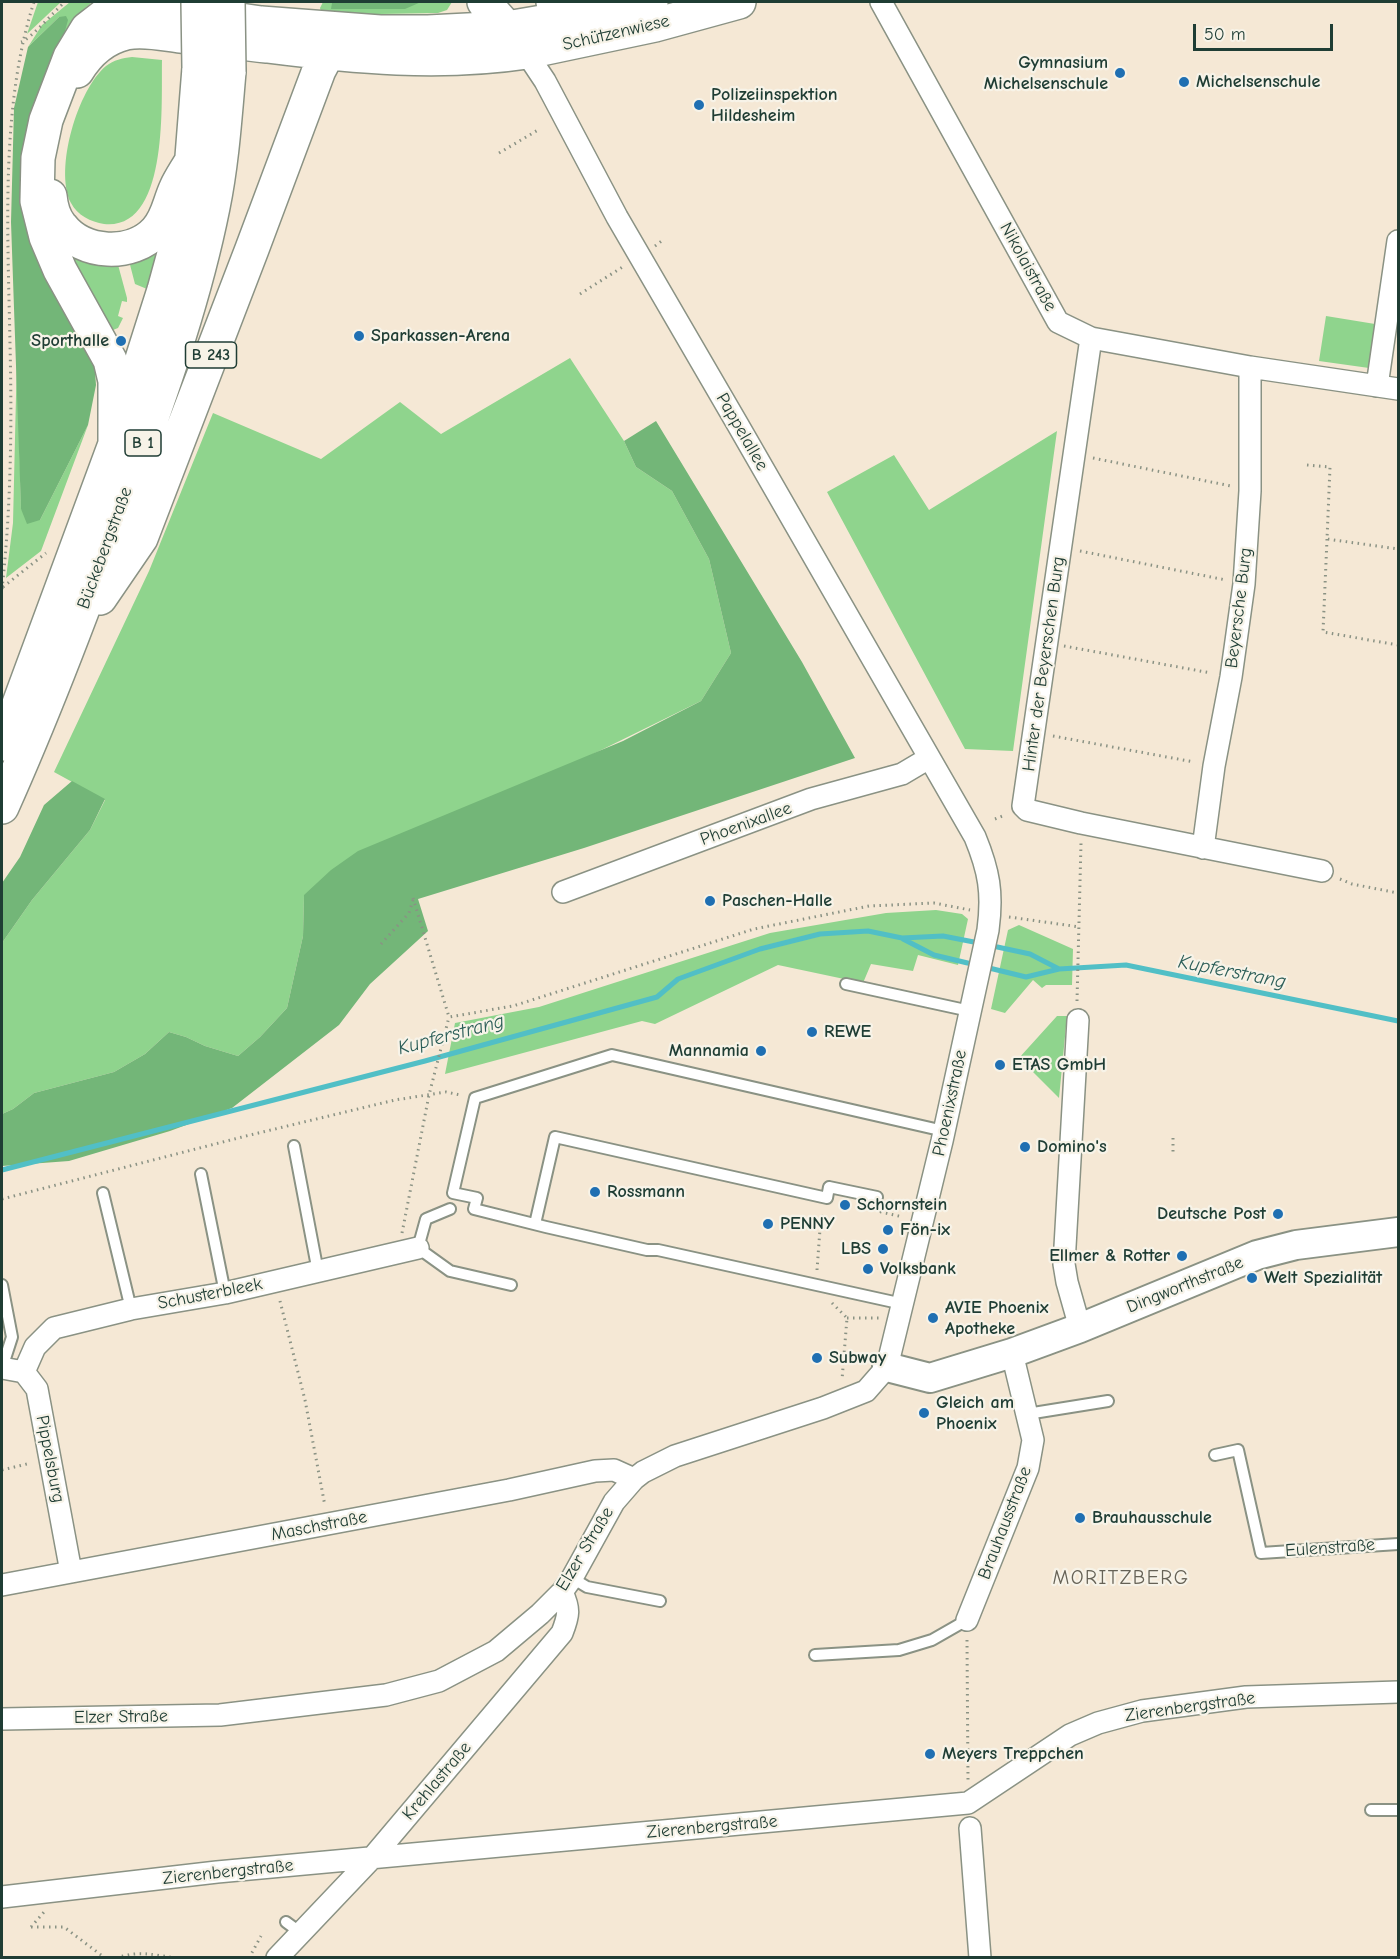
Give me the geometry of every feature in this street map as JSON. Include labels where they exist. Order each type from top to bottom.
[{"type":"main road","name":"B 1","points":[[198,2],[214,70]]},
{"type":"main road","name":"B 1","points":[[214,70],[228,2]]},
{"type":"main road","points":[[484,2],[517,40]]},
{"type":"main road","points":[[553,2],[639,9]]},
{"type":"main road","name":"Schützenwiese","points":[[517,40],[554,20],[639,9],[739,2]]},
{"type":"main road","points":[[115,444],[115,381],[110,360],[60,270],[43,229],[37,201],[38,158],[46,120],[56,90],[75,48],[87,29],[109,12],[135,5],[261,23],[380,32],[428,32],[517,40]]},
{"type":"main road","name":"Schützenwiese","points":[[517,40],[639,9]]},
{"type":"main road","points":[[192,160],[176,188],[162,223],[153,234],[136,244],[121,249],[93,247],[67,234],[57,221],[50,199],[48,178],[51,146],[57,121],[74,76],[93,51],[127,33],[143,32],[328,53],[420,59],[492,57],[517,40]]},
{"type":"main road","name":"B 243","points":[[69,644],[141,538],[319,70],[328,53]]},
{"type":"main road","name":"Bückebergstraße","points":[[2,744],[13,720],[115,444],[149,339],[173,258],[192,160],[214,70]]},
{"type":"main road","name":"Bückebergstraße","points":[[2,807],[69,644],[156,405],[190,303],[213,205],[214,70]]},
{"type":"street","name":"Nikolaistraße","points":[[881,2],[1058,322],[1091,338],[1250,367],[1398,389]]},
{"type":"street","name":"Pappelallee","points":[[517,40],[545,81],[617,217],[975,837]]},
{"type":"street","points":[[1377,386],[1398,241]]},
{"type":"street","name":"Hinter der Beyerschen Burg","points":[[1081,823],[1027,810],[1023,806],[1091,338]]},
{"type":"street","name":"Beyersche Burg","points":[[1203,848],[1244,584],[1250,491],[1250,367]]},
{"type":"street","name":"Phoenixallee","points":[[563,892],[811,800],[902,774],[929,758]]},
{"type":"street","points":[[1081,823],[1322,871]]},
{"type":"street","name":"Phoenixstraße","points":[[887,1367],[944,1131],[988,930],[991,895],[986,863],[975,837]]},
{"type":"street","points":[[1077,1013],[1064,1264],[1080,1328]]},
{"type":"street","name":"Dingworthstraße","points":[[1012,1353],[1080,1328],[1257,1255],[1296,1245],[1398,1232]]},
{"type":"street","name":"Schusterbleek","points":[[24,1372],[35,1347],[54,1328],[131,1309],[275,1282],[408,1250]]},
{"type":"street","points":[[887,1367],[930,1378],[1012,1353]]},
{"type":"street","name":"Brauhausstraße","points":[[967,1620],[1028,1468],[1033,1440],[1012,1353]]},
{"type":"street","name":"Elzer Straße","points":[[2,1719],[220,1715],[399,1692],[439,1681],[496,1651],[531,1623],[567,1585],[614,1502],[634,1479],[656,1464],[675,1456],[824,1408],[866,1391],[887,1367]]},
{"type":"street","points":[[2,1368],[24,1372]]},
{"type":"street","name":"Pippelsburg","points":[[24,1372],[37,1389],[71,1572]]},
{"type":"street","name":"Maschstraße","points":[[2,1585],[329,1525],[595,1471],[614,1470],[634,1479]]},
{"type":"street","name":"Krehlastraße","points":[[277,1958],[294,1927],[372,1858],[562,1633],[568,1616],[567,1585]]},
{"type":"street","name":"Zierenbergstraße","points":[[2,1897],[217,1872],[968,1803],[1070,1735],[1098,1723],[1142,1711],[1246,1697],[1398,1692]]},
{"type":"street","points":[[970,1828],[981,1958]]},
{"type":"lane","points":[[846,984],[970,1011]]},
{"type":"lane","points":[[903,1304],[474,1209],[477,1198],[453,1193],[475,1098],[612,1055],[944,1131]]},
{"type":"lane","points":[[535,1224],[555,1137],[827,1198],[830,1186],[877,1197]]},
{"type":"lane","points":[[294,1146],[318,1272]]},
{"type":"lane","points":[[201,1174],[225,1293]]},
{"type":"lane","points":[[103,1193],[131,1309]]},
{"type":"lane","points":[[450,1209],[426,1219],[408,1250],[450,1271],[511,1285]]},
{"type":"lane","points":[[2,1285],[12,1337],[2,1368]]},
{"type":"lane","points":[[1027,1414],[1108,1401]]},
{"type":"lane","name":"Eulenstraße","points":[[1215,1455],[1238,1450],[1261,1553],[1398,1544]]},
{"type":"lane","points":[[567,1585],[660,1601]]},
{"type":"lane","points":[[815,1655],[899,1650],[932,1640],[967,1620]]},
{"type":"lane","points":[[1371,1810],[1398,1810]]},
{"type":"path","points":[[2,588],[11,436],[10,342],[4,218],[8,107],[21,42],[34,2]]},
{"type":"path","points":[[21,42],[28,40],[41,24],[65,2]]},
{"type":"path","points":[[499,153],[538,130]]},
{"type":"path","points":[[1074,453],[1250,491]]},
{"type":"path","points":[[1307,465],[1330,467],[1323,632],[1398,645]]},
{"type":"path","points":[[1327,539],[1398,549]]},
{"type":"path","points":[[1060,547],[1244,584]]},
{"type":"path","points":[[2,588],[46,553]]},
{"type":"path","points":[[1047,642],[1231,676]]},
{"type":"path","points":[[1034,732],[1214,766]]},
{"type":"path","points":[[1077,1013],[1081,823]]},
{"type":"path","points":[[1322,871],[1352,884],[1398,893]]},
{"type":"path","points":[[381,944],[409,913],[413,898],[449,1017],[429,1095],[408,1250]]},
{"type":"path","points":[[449,1017],[513,1006],[754,929],[869,906],[934,903],[976,911]]},
{"type":"path","points":[[1004,916],[1080,927]]},
{"type":"path","points":[[2,1199],[395,1100],[446,1092],[475,1098]]},
{"type":"path","points":[[1173,1138],[1173,1153]]},
{"type":"path","points":[[827,1198],[820,1229],[816,1285],[847,1318],[842,1382]]},
{"type":"path","points":[[893,1215],[900,1216]]},
{"type":"path","points":[[275,1282],[305,1400],[329,1525]]},
{"type":"path","points":[[847,1318],[886,1317]]},
{"type":"path","points":[[2,1470],[50,1458]]},
{"type":"path","points":[[967,1620],[968,1803]]},
{"type":"path","points":[[31,1927],[64,1927],[105,1958]]},
{"type":"path","points":[[249,1958],[261,1936]]},
{"type":"path","points":[[116,1958],[130,1953],[144,1952],[177,1958]]},
{"type":"green space","points":[[38,2],[61,2],[27,34]]},
{"type":"green space","points":[[70,2],[92,2],[74,18],[62,42],[59,17],[28,47],[42,25]]},
{"type":"green space","points":[[323,2],[452,2],[447,10],[438,13],[322,15],[320,8]]},
{"type":"green space","points":[[421,2],[405,9],[331,9],[332,3]]},
{"type":"green space","points":[[66,16],[68,20],[62,42],[35,250],[54,294],[79,331],[94,359],[96,385],[88,425],[40,520],[27,524],[21,509],[11,222],[14,108],[28,47],[59,17]]},
{"type":"green space","points":[[132,57],[162,60],[161,131],[157,160],[151,186],[141,207],[125,221],[104,224],[85,217],[71,203],[66,188],[67,151],[78,110],[96,77],[112,62]]},
{"type":"green space","points":[[160,240],[158,265],[147,289],[135,284],[128,257]]},
{"type":"green space","points":[[61,245],[117,261],[127,298],[127,302],[122,301],[118,316],[123,318],[118,328],[108,332]]},
{"type":"green space","points":[[1326,316],[1375,324],[1369,368],[1319,361]]},
{"type":"green space","points":[[17,353],[21,509],[40,520],[88,425],[41,551],[6,578],[13,523]]},
{"type":"green space","points":[[570,358],[624,441],[636,467],[672,491],[709,559],[731,653],[701,701],[304,896],[303,936],[287,1008],[260,1037],[238,1056],[169,1032],[145,1054],[114,1072],[34,1093],[13,1109],[2,1114],[2,943],[32,900],[90,830],[105,800],[54,772],[149,571],[213,413],[321,459],[400,402],[441,434]]},
{"type":"green space","points":[[656,421],[802,662],[855,758],[584,848],[418,899],[428,931],[370,984],[339,1025],[232,1108],[170,1131],[69,1161],[2,1166],[2,1114],[13,1109],[34,1093],[114,1072],[145,1054],[169,1032],[238,1056],[260,1037],[287,1008],[303,936],[304,895],[331,870],[358,851],[623,741],[701,701],[731,653],[709,559],[672,491],[636,467],[624,441]]},
{"type":"green space","points":[[1057,431],[1013,751],[965,749],[827,492],[894,455],[929,510]]},
{"type":"green space","points":[[72,781],[105,799],[90,830],[32,900],[2,943],[2,883],[20,857],[44,805]]},
{"type":"green space","points":[[936,910],[962,914],[968,919],[958,965],[918,955],[913,971],[871,964],[863,983],[778,965],[655,1024],[642,1021],[445,1074],[455,1023],[539,1007],[770,933],[886,913]]},
{"type":"green space","points":[[1019,925],[1073,949],[1072,985],[1046,985],[1042,988],[1033,980],[1005,1013],[991,1009],[1008,930]]},
{"type":"green space","points":[[1057,1016],[1067,1016],[1059,1098],[1019,1058]]},
{"type":"waterway","name":"Kupferstrang","points":[[2,1170],[425,1061],[657,997],[678,979],[760,949],[820,934],[868,931],[902,938],[943,936],[979,943]]},
{"type":"waterway","name":"Kupferstrang","points":[[903,939],[934,955],[976,965]]},
{"type":"waterway","name":"Kupferstrang","points":[[988,945],[1030,954],[1059,969],[1126,965],[1398,1021]]},
{"type":"waterway","name":"Kupferstrang","points":[[985,967],[1026,977],[1059,969]]},
{"type":"place","name":"Gymnasium Michelsenschule","points":[[1120,73]]},
{"type":"place","name":"Michelsenschule","points":[[1184,82]]},
{"type":"place","name":"Polizeiinspektion Hildesheim","points":[[699,105]]},
{"type":"place","name":"Sparkassen-Arena","points":[[359,336]]},
{"type":"place","name":"Sporthalle","points":[[121,341]]},
{"type":"place","name":"Paschen-Halle","points":[[710,901]]},
{"type":"place","name":"REWE","points":[[812,1032]]},
{"type":"place","name":"Mannamia","points":[[761,1051]]},
{"type":"place","name":"ETAS GmbH","points":[[1000,1065]]},
{"type":"place","name":"Domino's","points":[[1025,1147]]},
{"type":"place","name":"Rossmann","points":[[595,1192]]},
{"type":"place","name":"Schornstein","points":[[845,1205]]},
{"type":"place","name":"Deutsche Post","points":[[1278,1214]]},
{"type":"place","name":"PENNY","points":[[768,1224]]},
{"type":"place","name":"Fön-ix","points":[[888,1230]]},
{"type":"place","name":"LBS","points":[[883,1249]]},
{"type":"place","name":"Ellmer & Rotter","points":[[1182,1256]]},
{"type":"place","name":"Volksbank","points":[[868,1269]]},
{"type":"place","name":"Welt Spezialität","points":[[1252,1278]]},
{"type":"place","name":"AVIE Phoenix Apotheke","points":[[933,1318]]},
{"type":"place","name":"Subway","points":[[817,1358]]},
{"type":"place","name":"Gleich am Phoenix","points":[[924,1413]]},
{"type":"place","name":"Brauhausschule","points":[[1080,1518]]},
{"type":"place","name":"Meyers Treppchen","points":[[930,1754]]},
{"type":"district","name":"MORITZBERG","points":[[1121,1578]]}]
